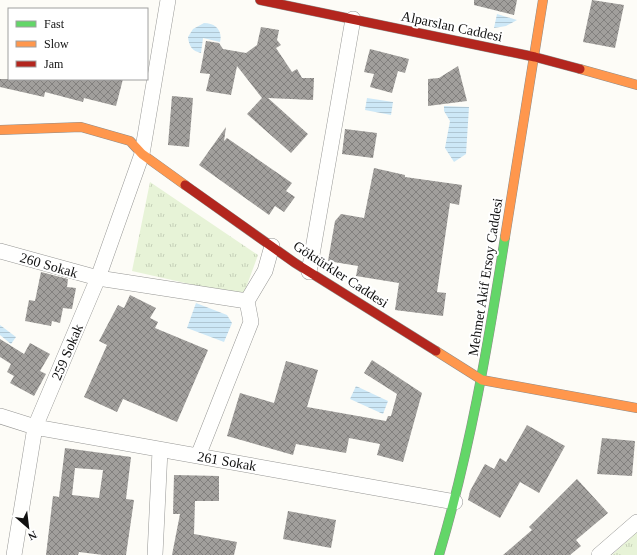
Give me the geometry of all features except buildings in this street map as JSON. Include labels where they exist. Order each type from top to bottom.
[{"type":"street","name":"259 Sokak","points":[[14,555],[35,427],[98,278],[142,154],[168,0]]},
{"type":"street","name":"Alparslan Caddesi","points":[[260,0],[285,3],[353,20],[535,57],[637,85]]},
{"type":"street","name":"Mehmet Akif Ersoy Caddesi","points":[[440,555],[455,502],[482,380],[543,0]]},
{"type":"street","points":[[309,272],[353,20]]},
{"type":"street","name":"Göktürkler Caddesi","points":[[0,130],[81,127],[130,142],[142,154],[309,272],[482,380],[637,408]]},
{"type":"street","points":[[198,456],[251,322],[247,301],[265,272],[272,246]]},
{"type":"street","name":"260 Sokak","points":[[0,251],[98,278],[247,301]]},
{"type":"street","name":"261 Sokak","points":[[0,416],[35,427],[455,502]]},
{"type":"street","points":[[155,555],[160,450]]},
{"type":"street","points":[[599,555],[637,522]]},
{"type":"green space","points":[[150,182],[258,255],[243,296],[132,271]]},
{"type":"green space","points":[[637,532],[637,555],[612,555]]},
{"type":"water","points":[[497,14],[517,20],[506,26],[494,28]]},
{"type":"water","points":[[204,23],[215,26],[219,31],[221,38],[220,42],[203,38],[201,53],[192,48],[188,37],[193,29]]},
{"type":"water","points":[[367,98],[393,102],[391,115],[365,110]]},
{"type":"water","points":[[444,106],[469,107],[466,154],[454,162],[445,148],[450,121],[444,111]]},
{"type":"water","points":[[196,303],[227,315],[232,323],[224,342],[187,328]]},
{"type":"water","points":[[0,325],[16,337],[11,344],[0,335]]},
{"type":"water","points":[[356,386],[388,401],[383,414],[350,399]]},
{"type":"traffic: fast","points":[[439,555],[469,437],[485,358],[505,237]]},
{"type":"traffic: slow","points":[[505,237],[543,0]]},
{"type":"traffic: slow","points":[[580,69],[637,85]]},
{"type":"traffic: slow","points":[[0,130],[81,127],[130,141],[142,154],[185,185]]},
{"type":"traffic: slow","points":[[436,351],[482,380],[637,408]]},
{"type":"traffic: jam","points":[[260,0],[535,57],[580,69]]},
{"type":"traffic: jam","points":[[185,185],[295,263],[436,351]]}]
